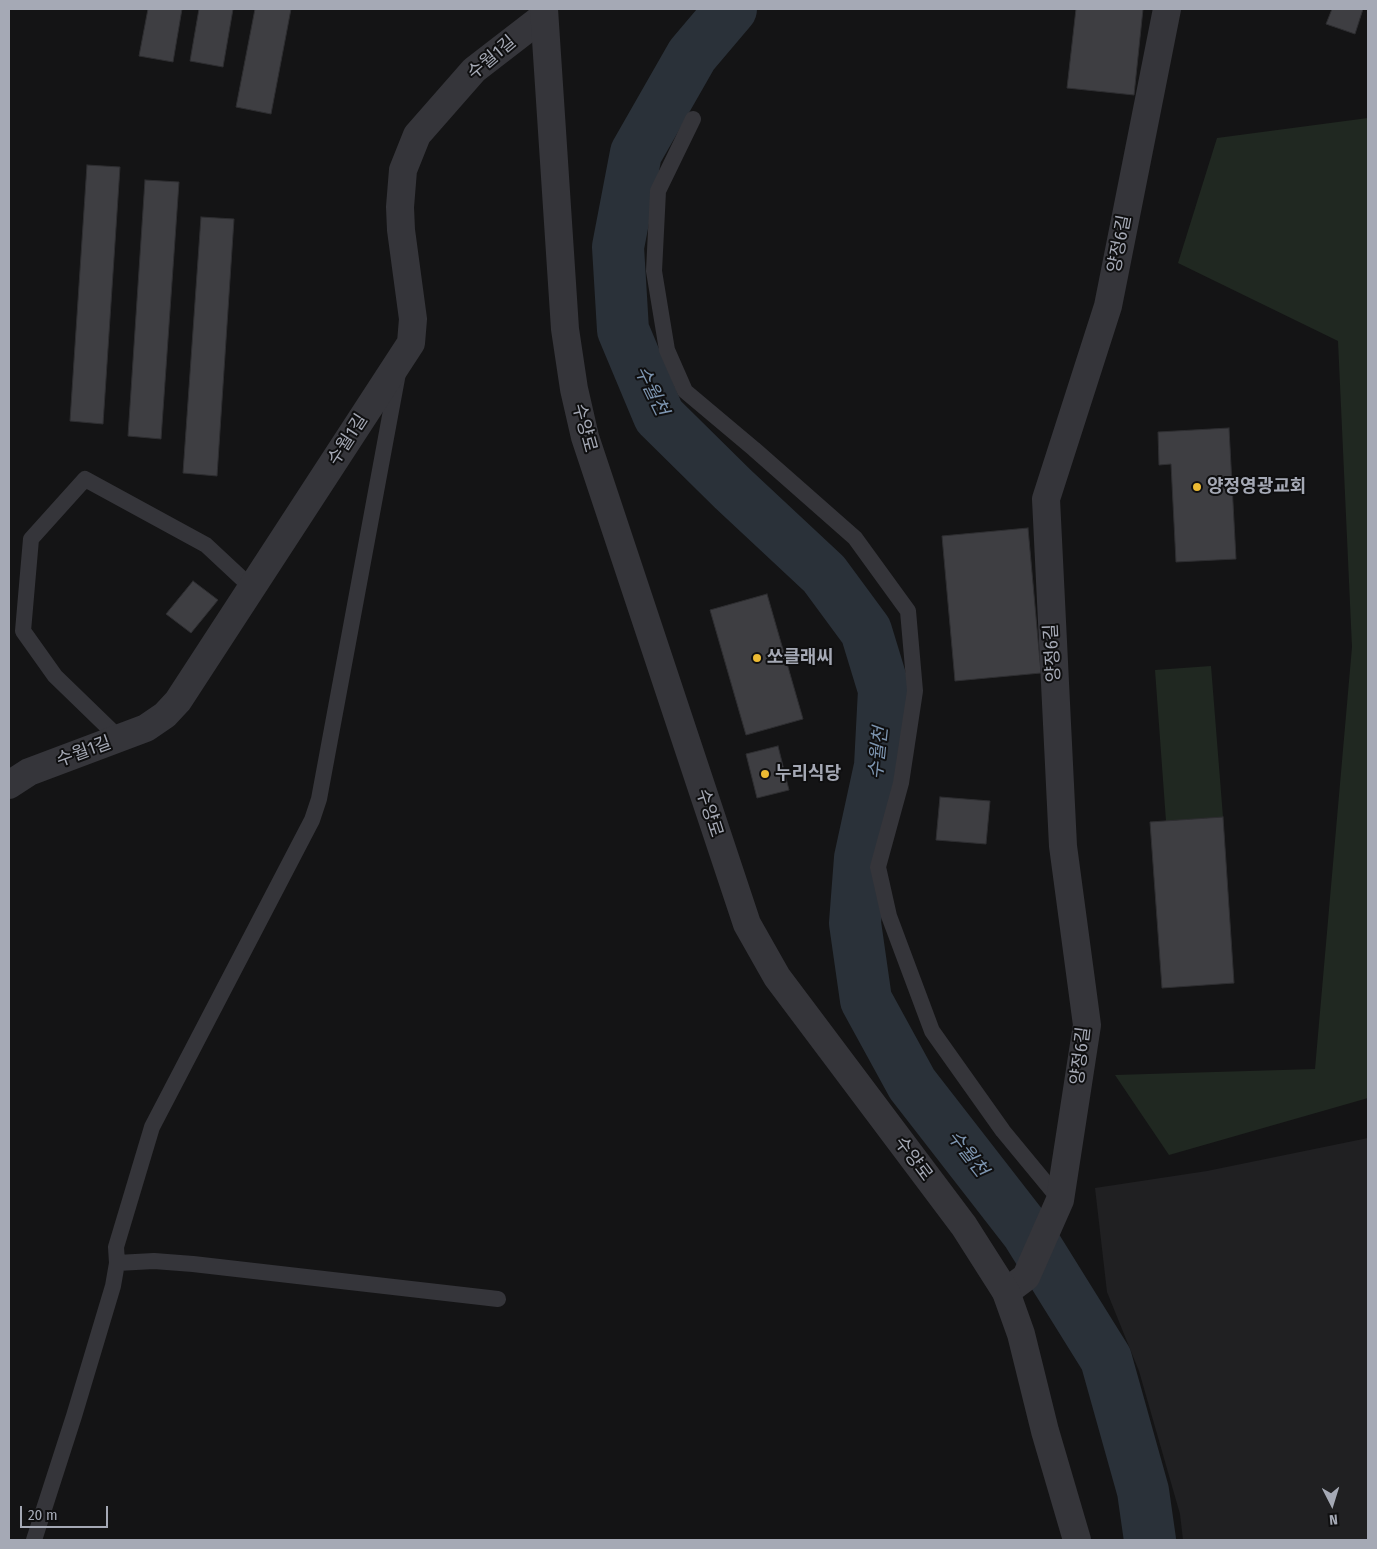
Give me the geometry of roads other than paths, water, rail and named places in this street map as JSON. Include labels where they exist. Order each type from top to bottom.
[{"type":"street","name":"양정6길","points":[[1016,1284],[1060,1200],[1086,1025],[1063,846],[1046,499],[1108,306],[1168,9]]},
{"type":"street","name":"수월1길","points":[[9,785],[29,772],[146,728],[165,715],[178,701],[410,343],[413,319],[401,230],[400,207],[403,170],[418,135],[474,70],[544,12]]},
{"type":"street","name":"수양로","points":[[544,12],[564,329],[576,399],[585,437],[747,924],[777,977],[964,1226],[1016,1284],[1021,1334],[1045,1431],[1077,1540]]},
{"type":"lane","points":[[693,119],[658,191],[654,271],[667,350],[685,391],[855,538],[908,612],[915,691],[901,783],[878,867],[889,916],[932,1031],[1003,1131],[1060,1200]]},
{"type":"lane","points":[[34,1540],[80,1398],[113,1286],[117,1263],[116,1246],[152,1127],[312,820],[319,799],[400,360]]},
{"type":"lane","points":[[120,739],[55,676],[23,630],[31,539],[85,480],[206,545],[251,588]]},
{"type":"lane","points":[[117,1263],[154,1261],[193,1264],[498,1299]]},
{"type":"waterway","name":"수월천","points":[[731,9],[692,55],[636,153],[618,247],[623,330],[659,416],[733,489],[824,574],[866,631],[884,690],[880,766],[860,858],[855,923],[866,1000],[912,1084],[1027,1232],[1106,1359],[1143,1491],[1150,1540]]},
{"type":"place","name":"양정영광교회","points":[[1197,487]]},
{"type":"place","name":"쏘클래씨","points":[[757,658]]},
{"type":"place","name":"누리식당","points":[[765,774]]}]
